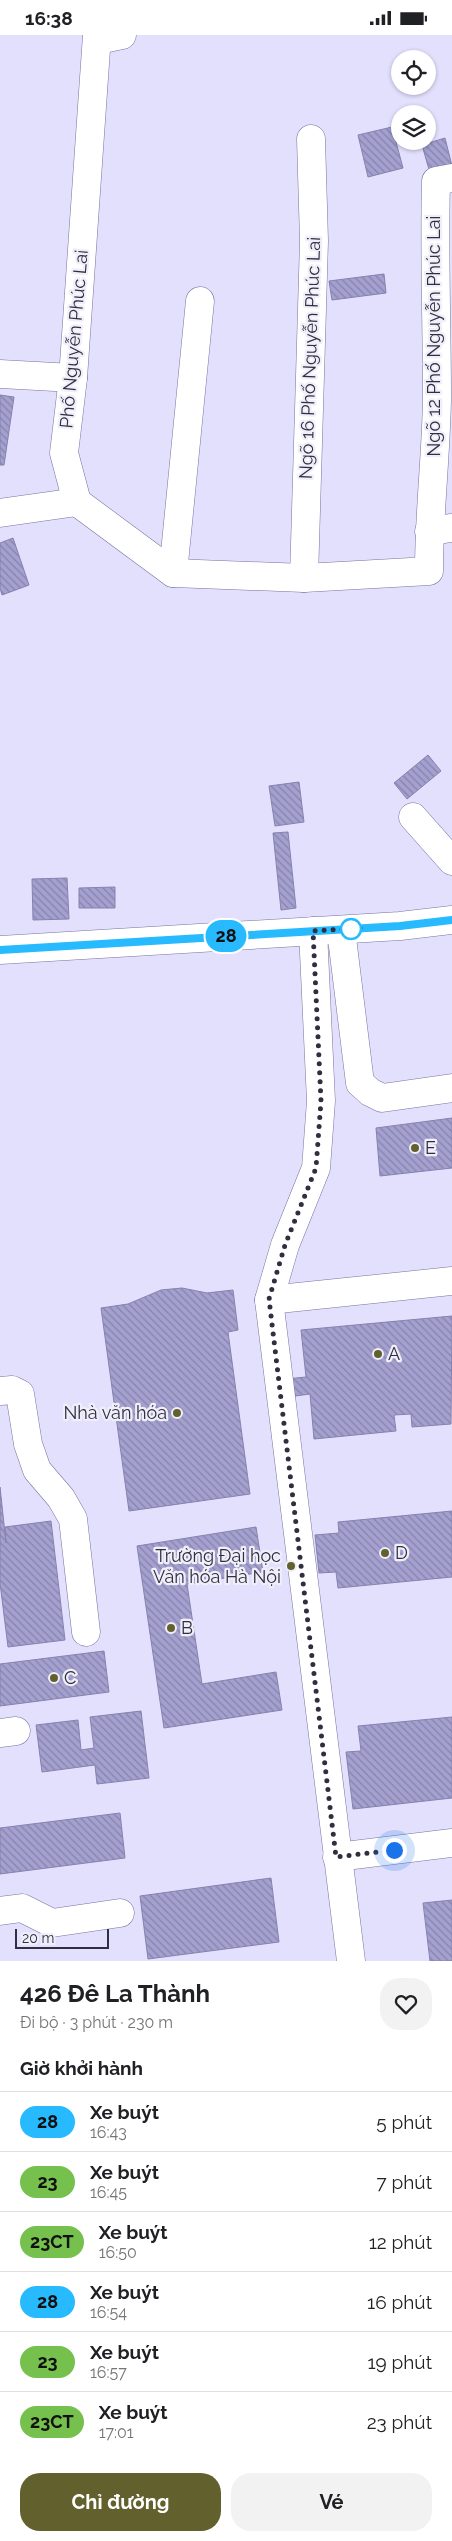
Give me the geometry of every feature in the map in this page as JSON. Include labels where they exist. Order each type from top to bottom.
[{"type":"street","name":"Phố Nguyễn Phúc Lai","points":[[77,502],[64,453],[106,37]]},
{"type":"street","name":"Ngõ 16 Phố Nguyễn Phúc Lai","points":[[304,578],[314,241],[311,139]]},
{"type":"street","name":"Ngõ 12 Phố Nguyễn Phúc Lai","points":[[183,575],[304,578],[429,571],[440,529],[444,400],[443,261],[436,181],[452,178]]},
{"type":"street","points":[[183,575],[200,301]]},
{"type":"street","points":[[0,374],[72,378]]},
{"type":"street","points":[[0,513],[77,502],[183,575]]},
{"type":"street","points":[[414,817],[452,861]]},
{"type":"street","points":[[0,950],[400,926],[452,920]]},
{"type":"street","points":[[341,929],[360,1083],[370,1092],[382,1098],[452,1088]]},
{"type":"street","points":[[313,931],[321,1101],[316,1168],[285,1245],[269,1299],[336,1857],[351,1961]]},
{"type":"street","points":[[269,1299],[452,1281]]},
{"type":"street","points":[[0,1391],[12,1390],[20,1394],[28,1444],[37,1469],[61,1498],[73,1519],[86,1632]]},
{"type":"street","points":[[336,1857],[452,1843]]},
{"type":"street","points":[[0,1911],[22,1908],[52,1923],[120,1913]]},
{"type":"building","points":[[391,127],[391,150],[398,150],[403,168],[368,177],[358,135]]},
{"type":"building","points":[[445,138],[452,166],[430,173],[423,150],[436,150],[436,141]]},
{"type":"building","points":[[384,274],[386,293],[332,300],[329,281]]},
{"type":"building","points":[[0,395],[14,397],[4,465],[0,465]]},
{"type":"building","points":[[13,538],[29,585],[2,595],[0,588],[0,543]]},
{"type":"building","points":[[428,755],[441,771],[407,799],[394,783]]},
{"type":"building","points":[[299,782],[304,822],[275,826],[269,786]]},
{"type":"building","points":[[288,832],[296,908],[281,910],[273,833]]},
{"type":"building","points":[[67,878],[69,919],[33,920],[32,879]]},
{"type":"building","points":[[115,887],[115,908],[79,908],[79,888]]},
{"type":"building","name":"E","points":[[452,1118],[452,1168],[380,1176],[376,1128]]},
{"type":"building","name":"Nhà văn hóa","points":[[182,1288],[207,1293],[233,1290],[238,1330],[228,1332],[250,1494],[129,1511],[101,1308],[128,1304],[161,1290]]},
{"type":"building","name":"A","points":[[452,1316],[451,1424],[412,1427],[411,1414],[394,1415],[396,1431],[314,1439],[310,1394],[288,1397],[286,1379],[306,1377],[301,1330]]},
{"type":"building","points":[[0,1487],[6,1543],[5,1527],[51,1521],[65,1640],[8,1647],[0,1583]]},
{"type":"building","name":"D","points":[[452,1511],[452,1577],[338,1588],[336,1572],[319,1573],[315,1535],[339,1533],[338,1522]]},
{"type":"building","name":"B","points":[[256,1527],[263,1572],[187,1584],[202,1684],[276,1672],[282,1710],[164,1728],[137,1546]]},
{"type":"building","name":"C","points":[[104,1651],[109,1692],[0,1706],[0,1664]]},
{"type":"building","points":[[141,1711],[149,1778],[97,1784],[95,1765],[42,1772],[36,1725],[78,1720],[81,1750],[94,1748],[90,1717]]},
{"type":"building","points":[[452,1717],[452,1798],[353,1809],[346,1752],[361,1751],[358,1726]]},
{"type":"building","points":[[120,1813],[125,1858],[0,1874],[0,1828]]},
{"type":"building","points":[[271,1878],[279,1942],[148,1959],[140,1896]]},
{"type":"building","points":[[452,1900],[452,1961],[430,1961],[423,1903]]},
{"type":"bus line","name":"28","points":[[0,950],[400,926],[452,920]]},
{"type":"place","name":"E","points":[[415,1148]]},
{"type":"place","name":"A","points":[[378,1354]]},
{"type":"place","name":"Nhà văn hóa","points":[[177,1413]]},
{"type":"place","name":"D","points":[[385,1553]]},
{"type":"place","name":"Trường Đại học Văn hóa Hà Nội","points":[[291,1566]]},
{"type":"place","name":"B","points":[[171,1628]]},
{"type":"place","name":"C","points":[[54,1678]]},
{"type":"route","points":[[351,929],[360,928],[313,931],[321,1101],[316,1168],[285,1245],[269,1299],[336,1857],[394,1850]]}]
